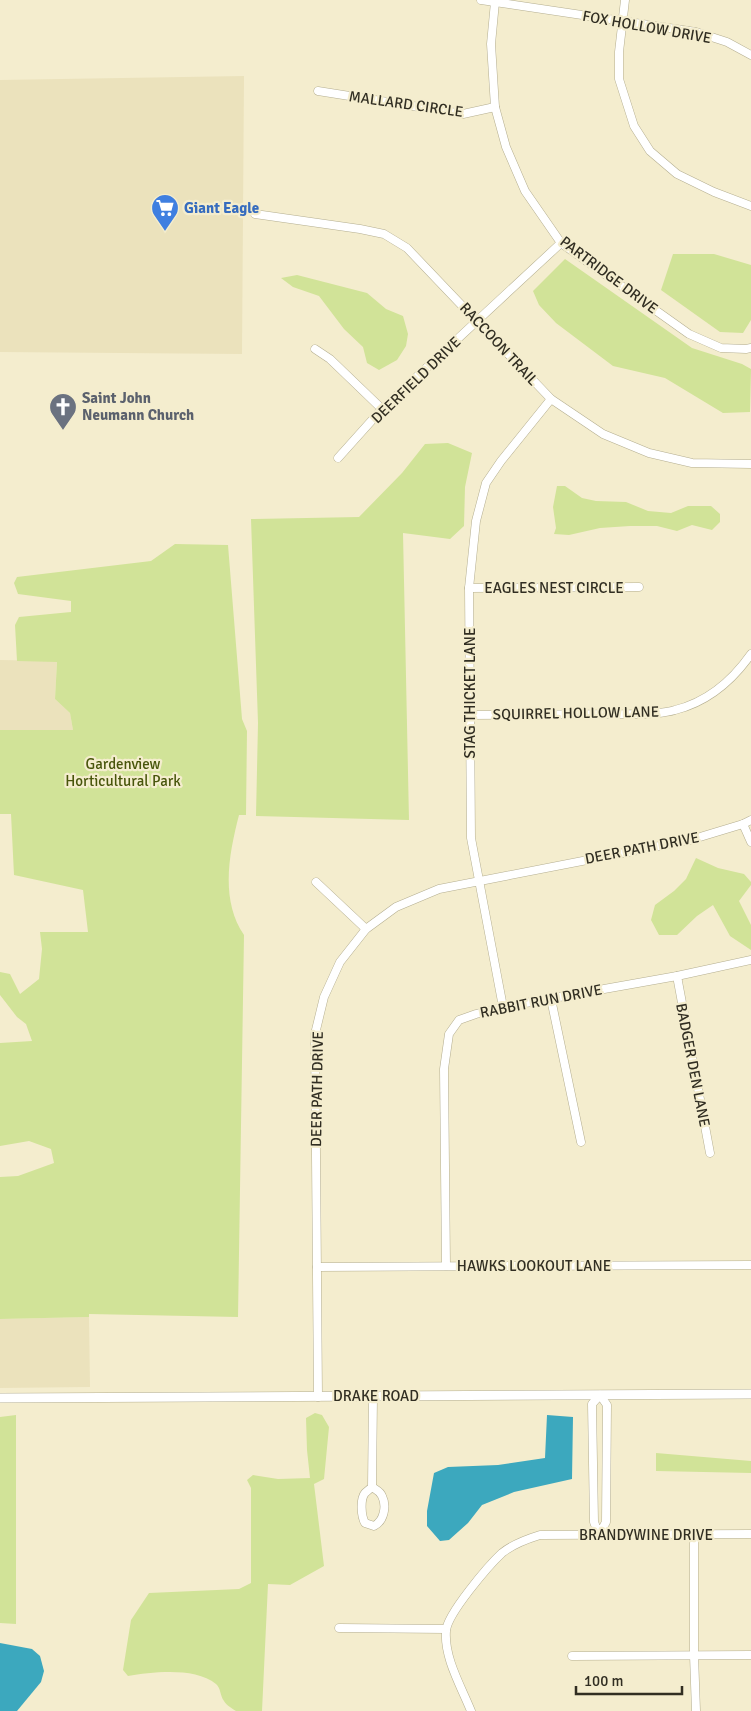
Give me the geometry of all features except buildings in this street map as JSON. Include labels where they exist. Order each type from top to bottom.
[{"type":"street","name":"FOX HOLLOW DRIVE","points":[[481,0],[696,32],[727,42],[751,55]]},
{"type":"street","points":[[625,0],[618,52],[618,79],[634,126],[650,151],[677,174],[714,192],[751,206]]},
{"type":"street","name":"PARTRIDGE DRIVE","points":[[494,2],[491,44],[494,107],[506,148],[525,191],[562,243],[689,334],[721,348],[751,348]]},
{"type":"street","name":"MALLARD CIRCLE","points":[[318,91],[463,114],[494,107]]},
{"type":"street","name":"RACCOON TRAIL","points":[[255,214],[384,234],[407,248],[552,400],[603,434],[649,453],[692,463],[751,464]]},
{"type":"street","name":"DEERFIELD DRIVE","points":[[338,458],[382,410],[562,243]]},
{"type":"street","points":[[315,349],[330,359],[382,410]]},
{"type":"street","name":"STAG THICKET LANE","points":[[503,1007],[471,838],[469,588],[476,521],[486,483],[501,461],[552,400]]},
{"type":"street","name":"EAGLES NEST CIRCLE","points":[[469,588],[640,587]]},
{"type":"street","name":"SQUIRREL HOLLOW LANE","points":[[469,715],[648,714],[674,711],[709,696],[740,669],[751,654]]},
{"type":"street","name":"DEER PATH DRIVE","points":[[318,1396],[315,1034],[324,997],[340,962],[366,929],[396,907],[439,888],[690,840],[751,820]]},
{"type":"street","points":[[743,824],[751,842]]},
{"type":"street","points":[[316,882],[366,929]]},
{"type":"street","name":"RABBIT RUN DRIVE","points":[[446,1266],[444,1069],[449,1034],[459,1020],[503,1007],[677,976],[751,960]]},
{"type":"street","name":"BADGER DEN LANE","points":[[677,976],[710,1153]]},
{"type":"street","points":[[552,999],[581,1142]]},
{"type":"street","name":"HAWKS LOOKOUT LANE","points":[[317,1267],[751,1264]]},
{"type":"street","name":"DRAKE ROAD","points":[[0,1398],[751,1394]]},
{"type":"street","points":[[600,1395],[607,1404],[606,1522],[599,1535],[594,1522],[592,1404],[600,1395]]},
{"type":"street","points":[[372,1487],[383,1498],[383,1518],[380,1523],[374,1526],[365,1523],[363,1519],[363,1498],[372,1487],[373,1396]]},
{"type":"street","name":"BRANDYWINE DRIVE","points":[[446,1629],[458,1605],[503,1552],[521,1541],[540,1535],[751,1534]]},
{"type":"street","points":[[694,1535],[696,1711]]},
{"type":"street","points":[[339,1628],[446,1629],[448,1655],[471,1711]]},
{"type":"street","points":[[572,1656],[751,1655]]},
{"type":"shaded area","points":[[244,76],[242,354],[0,352],[0,80]]},
{"type":"shaded area","points":[[0,660],[57,661],[55,699],[70,713],[73,730],[0,730]]},
{"type":"shaded area","points":[[89,1317],[90,1387],[0,1388],[0,1319]]},
{"type":"green space","points":[[673,254],[714,254],[751,265],[751,320],[743,333],[720,332],[661,290]]},
{"type":"green space","points":[[565,259],[692,348],[742,364],[751,369],[750,412],[723,413],[665,378],[613,366],[556,323],[539,305],[533,291]]},
{"type":"green space","points":[[297,275],[367,293],[386,309],[403,316],[408,334],[406,346],[397,360],[379,370],[367,363],[363,347],[344,329],[319,296],[293,287],[281,278]]},
{"type":"green space","points":[[448,443],[472,453],[465,487],[464,526],[450,539],[403,533],[409,820],[256,816],[258,723],[251,519],[359,517],[402,473],[425,444]]},
{"type":"green space","points":[[557,486],[565,486],[582,498],[596,501],[626,502],[648,511],[671,513],[688,506],[711,506],[720,514],[720,522],[712,530],[692,525],[677,531],[657,526],[630,526],[600,528],[569,535],[554,534],[556,528],[553,507]]},
{"type":"green space","name":"Gardenview Horticultural Park","points":[[175,544],[228,545],[242,719],[247,731],[246,815],[239,815],[232,845],[229,876],[229,892],[232,907],[236,921],[244,935],[238,1317],[89,1314],[89,1317],[0,1319],[0,1177],[18,1176],[54,1163],[51,1149],[29,1141],[0,1146],[0,1043],[32,1041],[26,1024],[17,1017],[0,995],[0,972],[10,974],[20,994],[39,979],[42,949],[40,932],[88,932],[83,890],[14,875],[11,814],[0,814],[0,730],[73,730],[70,713],[55,699],[57,662],[17,661],[15,625],[19,617],[71,612],[71,601],[18,594],[14,583],[17,577],[151,561]]},
{"type":"green space","points":[[696,858],[718,868],[744,874],[751,882],[751,885],[739,901],[751,925],[751,950],[730,936],[713,905],[697,916],[677,935],[659,935],[651,920],[655,905],[686,879]]},
{"type":"green space","points":[[315,1413],[322,1415],[329,1427],[324,1479],[314,1484],[324,1566],[290,1585],[268,1584],[262,1711],[236,1711],[225,1702],[216,1684],[197,1675],[161,1672],[128,1676],[123,1670],[131,1620],[149,1593],[239,1589],[251,1583],[251,1488],[247,1480],[253,1475],[278,1479],[310,1478],[306,1418]]},
{"type":"green space","points":[[16,1415],[16,1624],[0,1623],[0,1417]]},
{"type":"green space","points":[[656,1453],[751,1461],[751,1473],[656,1471]]},
{"type":"water","points":[[547,1415],[573,1417],[572,1479],[514,1492],[482,1505],[468,1523],[449,1540],[440,1541],[427,1526],[427,1511],[434,1473],[448,1467],[498,1465],[545,1458]]},
{"type":"water","points":[[0,1643],[32,1649],[40,1656],[44,1671],[41,1682],[17,1711],[0,1711]]},
{"type":"place","name":"Giant Eagle","points":[[165,232]]},
{"type":"place","name":"Saint John Neumann Church","points":[[63,431]]}]
